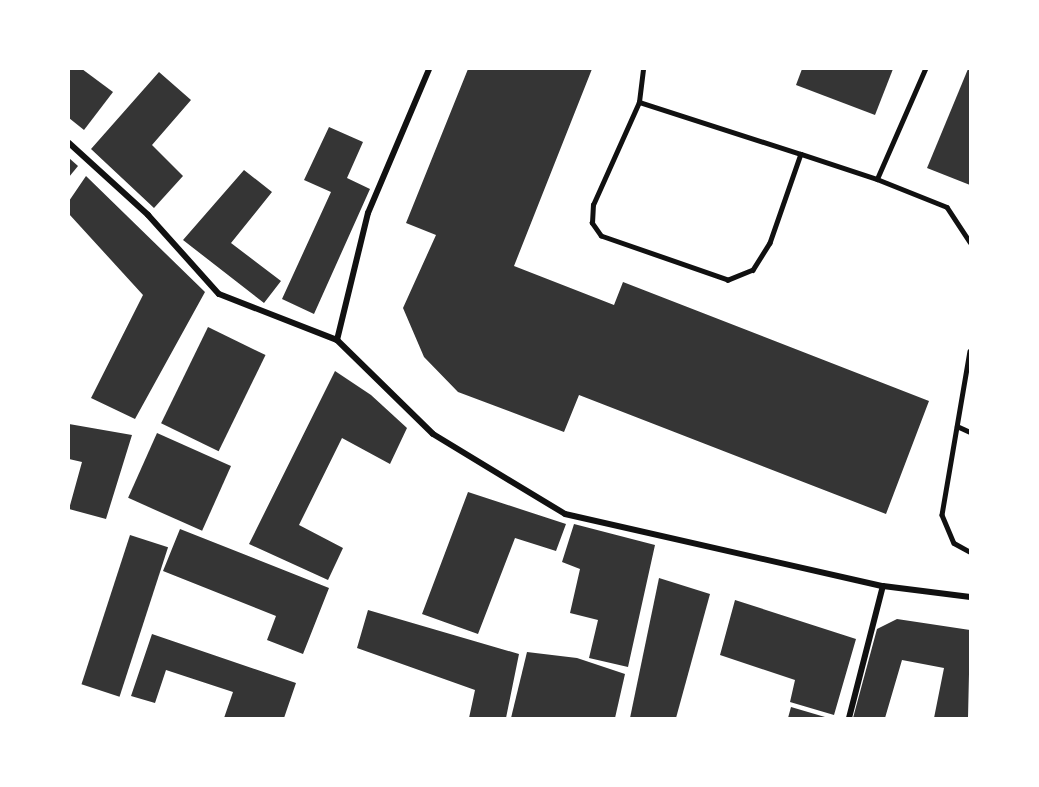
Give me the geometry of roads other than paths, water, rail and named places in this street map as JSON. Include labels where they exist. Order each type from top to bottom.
[{"type":"street","points":[[337,340],[368,213],[429,69]]},
{"type":"street","points":[[69,143],[148,215],[219,294],[337,340],[433,434],[565,514],[883,586],[970,597]]},
{"type":"street","points":[[849,718],[883,586]]},
{"type":"lane","points":[[643,69],[639,102],[593,205],[592,223],[601,236],[728,280],[753,270],[770,243],[801,154]]},
{"type":"lane","points":[[877,179],[926,69]]},
{"type":"lane","points":[[639,102],[877,179],[947,207],[970,242]]},
{"type":"lane","points":[[970,351],[942,515],[954,543],[970,552]]},
{"type":"lane","points":[[957,426],[970,432]]}]
